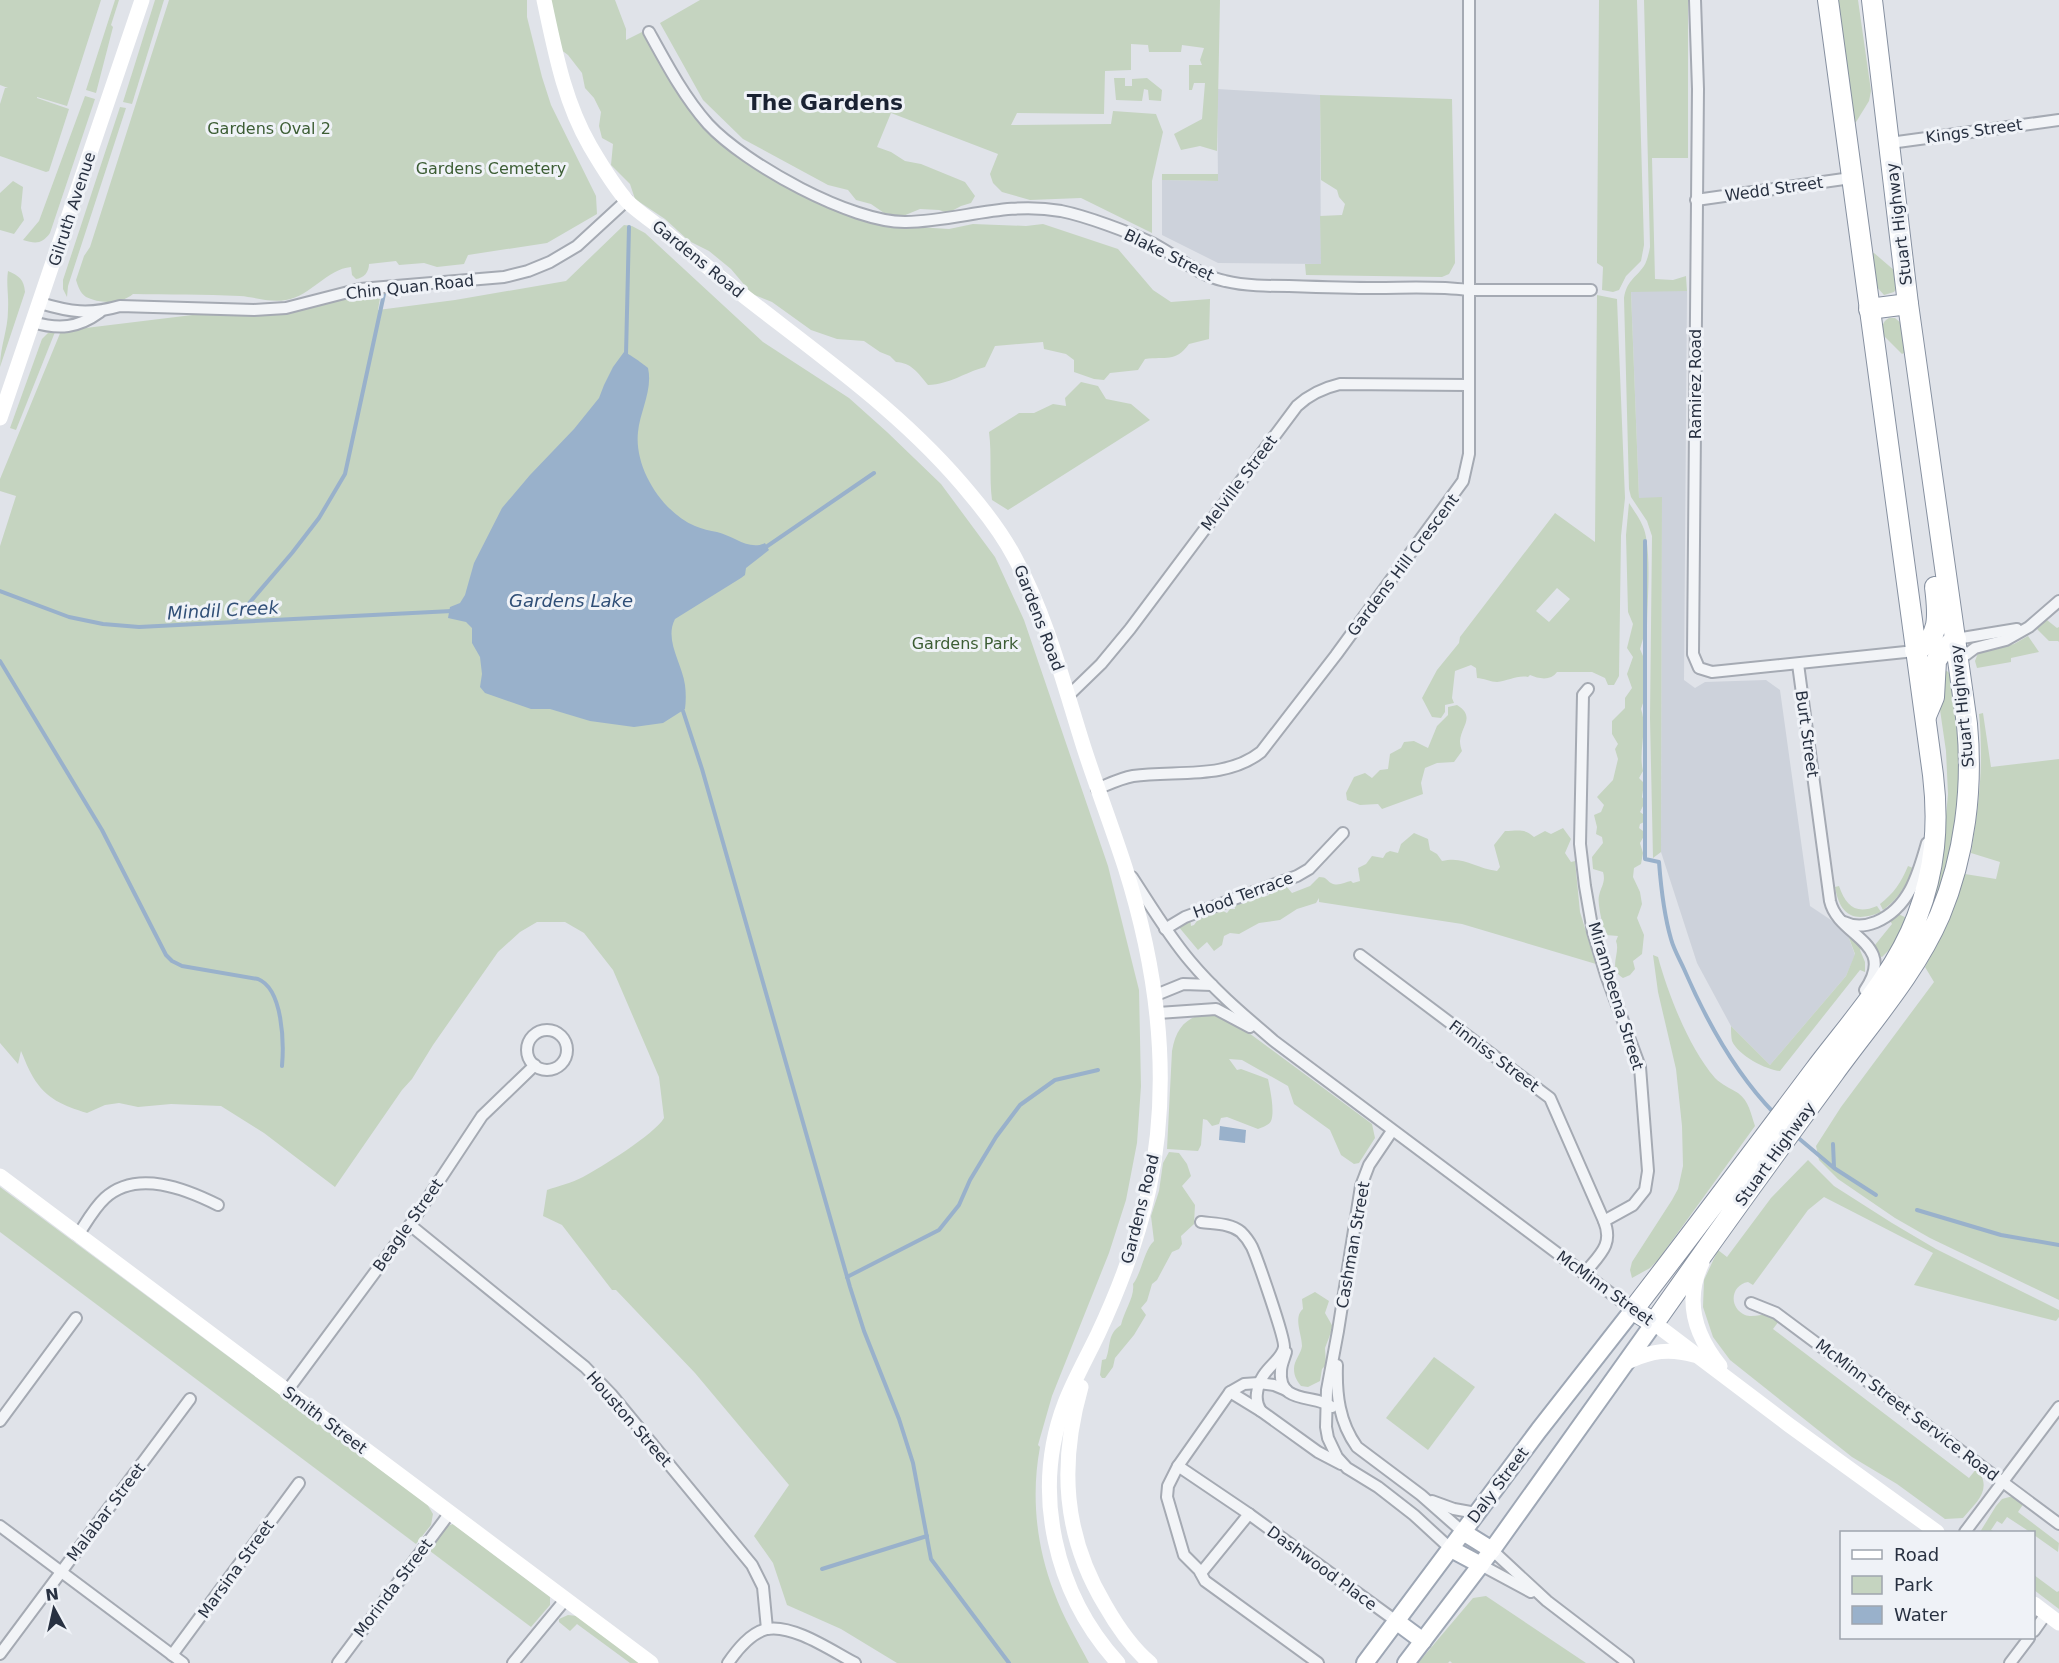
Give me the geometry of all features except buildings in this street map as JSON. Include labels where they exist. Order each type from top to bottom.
[{"type":"highway","name":"Stuart Highway","points":[[1792,1115],[1799,1092],[1886,975],[1916,919],[1934,855],[1937,829],[1936,796],[1828,0]]},
{"type":"highway","name":"Stuart Highway","points":[[1633,1310],[1768,1148],[1792,1115],[1911,969],[1936,923],[1947,895],[1964,833],[1969,784],[1967,724],[1908,304],[1872,0]]},
{"type":"highway","points":[[1869,309],[1908,304]]},
{"type":"highway","points":[[1916,651],[1927,646],[1930,641],[1935,629],[1937,614],[1931,544],[1934,483]]},
{"type":"highway","points":[[1925,718],[1934,697],[1936,661],[1943,650],[1956,639]]},
{"type":"highway","name":"Stuart Highway","points":[[1654,1323],[1713,1239],[1768,1148]]},
{"type":"highway","name":"McMinn Street","points":[[1633,1310],[1654,1323]]},
{"type":"main road","name":"Daly Street","points":[[1365,1663],[1476,1513],[1633,1310]]},
{"type":"main road","name":"Daly Street","points":[[1406,1663],[1492,1551],[1654,1323]]},
{"type":"main road","points":[[1463,1532],[1492,1551]]},
{"type":"main road","points":[[1450,1549],[1481,1565]]},
{"type":"main road","points":[[1396,1621],[1423,1641]]},
{"type":"street","points":[[132,30],[133,0]]},
{"type":"street","name":"Gilruth Avenue","points":[[0,418],[142,0]]},
{"type":"street","name":"Gardens Road","points":[[544,0],[558,69],[572,109],[590,147],[627,200],[742,295],[895,416],[934,454],[973,497],[1015,557],[1042,617],[1097,789],[1125,867],[1141,922],[1158,1014],[1161,1074],[1155,1159],[1134,1245],[1086,1368],[1070,1432],[1067,1471],[1070,1513],[1079,1552],[1087,1572],[1109,1613],[1136,1650],[1150,1663]]},
{"type":"street","name":"Gardens Hill Crescent","points":[[1097,789],[1134,776],[1225,768],[1245,762],[1261,752],[1460,488],[1468,466],[1469,0]]},
{"type":"street","name":"Ramirez Road","points":[[1695,0],[1698,89],[1693,654],[1699,668],[1712,672],[1797,664]]},
{"type":"street","name":"Blake Street","points":[[648,32],[687,96],[707,123],[720,135],[748,157],[790,182],[838,206],[865,216],[906,222],[992,209],[1041,209],[1080,216],[1142,240],[1202,273],[1233,283],[1358,288],[1591,290]]},
{"type":"street","name":"Kings Street","points":[[1890,143],[2059,120]]},
{"type":"street","name":"Wedd Street","points":[[1696,200],[1851,178]]},
{"type":"street","name":"Chin Quan Road","points":[[40,303],[71,312],[100,312],[120,306],[254,310],[286,308],[360,289],[504,277],[550,262],[577,246],[627,200]]},
{"type":"street","name":"Chin Quan Road","points":[[33,322],[50,327],[68,326],[86,322],[100,312]]},
{"type":"street","name":"Melville Street","points":[[1068,696],[1116,647],[1297,406],[1309,395],[1340,384],[1468,385]]},
{"type":"street","points":[[1959,660],[1975,648],[2003,642],[2029,627],[2059,601]]},
{"type":"street","points":[[1956,639],[2029,627]]},
{"type":"street","points":[[1797,664],[1916,651]]},
{"type":"street","name":"Burt Street","points":[[1797,664],[1827,889],[1832,909],[1839,918]]},
{"type":"street","name":"Mirambeena Street","points":[[1588,689],[1583,695],[1580,832],[1585,886],[1593,932],[1606,975],[1640,1067],[1648,1171],[1645,1190],[1633,1205],[1604,1221]]},
{"type":"street","points":[[1839,918],[1854,925],[1871,924],[1888,916],[1906,898],[1913,887],[1925,849],[1936,796]]},
{"type":"street","name":"Hood Terrace","points":[[1165,929],[1185,917],[1297,876],[1309,869],[1343,833]]},
{"type":"street","points":[[1125,867],[1165,929],[1192,964],[1212,986],[1274,1041]]},
{"type":"street","points":[[1799,1092],[1820,1050],[1867,988],[1874,973],[1875,961],[1870,948],[1839,918]]},
{"type":"street","name":"Finniss Street","points":[[1360,955],[1550,1098],[1604,1221]]},
{"type":"street","points":[[1156,995],[1183,984],[1212,986]]},
{"type":"street","points":[[1158,1014],[1216,1009],[1274,1041]]},
{"type":"street","name":"McMinn Street","points":[[1274,1041],[1633,1310]]},
{"type":"street","name":"Beagle Street","points":[[287,1391],[410,1225],[482,1116],[535,1065]]},
{"type":"street","name":"Cashman Street","points":[[1332,1448],[1326,1427],[1326,1402],[1361,1186],[1369,1165],[1392,1131]]},
{"type":"street","name":"Smith Street","points":[[0,1176],[651,1663]]},
{"type":"street","points":[[78,1235],[107,1197],[114,1191],[132,1185],[154,1185],[186,1190],[218,1205]]},
{"type":"street","points":[[1584,1274],[1606,1246],[1609,1235],[1604,1221]]},
{"type":"street","points":[[1201,1222],[1238,1230],[1247,1239],[1255,1254],[1286,1353],[1281,1375],[1286,1390]]},
{"type":"street","name":"Houston Street","points":[[410,1225],[585,1367],[611,1394],[752,1565],[763,1587],[766,1629]]},
{"type":"street","points":[[1713,1239],[1695,1281],[1692,1300],[1693,1313],[1698,1332],[1711,1355],[1741,1388]]},
{"type":"street","name":"McMinn Street Service Road","points":[[1751,1302],[1776,1313],[2059,1524]]},
{"type":"street","points":[[0,1421],[76,1318]]},
{"type":"street","name":"McMinn Street","points":[[1654,1323],[1934,1531]]},
{"type":"street","name":"Cashman Street","points":[[1338,1331],[1336,1376],[1339,1411],[1350,1439]]},
{"type":"street","name":"Gardens Road","points":[[1099,1333],[1065,1404],[1055,1436],[1050,1468],[1050,1511],[1059,1560],[1075,1600],[1099,1640],[1118,1663]]},
{"type":"street","points":[[1261,1411],[1257,1403],[1259,1383],[1280,1356],[1283,1343]]},
{"type":"street","points":[[1629,1361],[1660,1350],[1702,1358]]},
{"type":"street","points":[[1318,1663],[1207,1582],[1184,1555],[1167,1497],[1168,1486],[1178,1466],[1230,1392],[1244,1384],[1274,1385],[1302,1399],[1326,1402],[1339,1411]]},
{"type":"street","points":[[1230,1392],[1314,1449],[1378,1487],[1414,1515],[1450,1549]]},
{"type":"street","name":"Malabar Street","points":[[0,1654],[190,1398]]},
{"type":"street","points":[[1966,1531],[2059,1407]]},
{"type":"street","points":[[1347,1467],[1332,1448],[1350,1439],[1362,1453],[1421,1495],[1463,1532]]},
{"type":"street","name":"Dashwood Place","points":[[1178,1466],[1249,1514],[1396,1621]]},
{"type":"street","points":[[1378,1487],[1389,1472]]},
{"type":"street","name":"Marsina Street","points":[[172,1655],[299,1483]]},
{"type":"street","points":[[1421,1495],[1454,1509],[1476,1513]]},
{"type":"street","name":"Morinda Street","points":[[338,1663],[449,1514]]},
{"type":"street","points":[[1201,1573],[1249,1514]]},
{"type":"street","points":[[0,1526],[183,1663]]},
{"type":"street","points":[[1492,1551],[1547,1601],[1628,1663]]},
{"type":"street","points":[[1481,1565],[1547,1601]]},
{"type":"street","points":[[513,1663],[565,1600]]},
{"type":"street","points":[[2035,1605],[2059,1623]]},
{"type":"street","points":[[2035,1630],[2046,1614]]},
{"type":"street","points":[[728,1663],[751,1637],[766,1629],[786,1631],[807,1637],[855,1663]]},
{"type":"street","points":[[2010,1663],[2028,1639]]},
{"type":"street","points":[[1124,1663],[1136,1650]]},
{"type":"shaded area","points":[[1217,89],[1320,95],[1321,264],[1218,263],[1162,235],[1162,180],[1218,181]]},
{"type":"shaded area","points":[[1631,291],[1687,291],[1684,680],[1695,688],[1705,682],[1766,680],[1780,690],[1810,906],[1846,930],[1855,955],[1846,976],[1770,1065],[1731,1026],[1697,963],[1661,852],[1662,498],[1639,498]]},
{"type":"green space","points":[[0,0],[101,0],[67,106],[37,97],[69,109],[49,171],[46,172],[0,156],[0,104],[5,88],[8,88],[0,85]]},
{"type":"green space","points":[[115,0],[119,0],[96,93],[86,90]]},
{"type":"green space","points":[[155,0],[164,0],[132,104],[123,102]]},
{"type":"green space","points":[[169,0],[527,0],[527,17],[551,105],[596,196],[597,214],[547,243],[468,255],[464,264],[437,267],[424,263],[399,265],[396,261],[369,264],[366,274],[356,279],[352,275],[351,267],[342,269],[295,298],[286,300],[274,301],[227,295],[133,294],[123,300],[110,302],[86,297],[76,280],[84,256],[90,247]]},
{"type":"green space","points":[[550,0],[615,0],[626,29],[626,40],[644,31],[696,116],[823,203],[886,225],[949,229],[973,224],[1026,226],[1043,224],[1118,249],[1153,290],[1171,302],[1210,299],[1209,339],[1189,344],[1179,354],[1170,358],[1145,359],[1138,370],[1110,373],[1104,380],[1074,372],[1074,360],[1066,354],[1044,349],[1043,342],[995,346],[985,367],[944,383],[928,385],[911,367],[896,362],[864,341],[837,339],[811,330],[772,302],[752,294],[731,269],[709,251],[689,241],[665,219],[635,199],[630,184],[611,165],[613,144],[602,138],[599,126],[601,112],[594,98],[585,88],[582,73],[568,55],[560,49]]},
{"type":"green space","points":[[700,0],[1220,0],[1217,151],[1200,146],[1181,150],[1174,134],[1202,119],[1205,83],[1194,83],[1192,90],[1189,90],[1189,65],[1202,65],[1200,60],[1204,48],[1182,45],[1181,52],[1149,52],[1148,45],[1131,44],[1131,70],[1105,71],[1104,114],[1017,113],[1011,125],[1111,124],[1113,111],[1156,114],[1163,132],[1152,181],[1152,233],[1081,198],[1030,200],[1002,192],[993,183],[990,174],[998,154],[891,113],[877,147],[905,161],[921,164],[965,182],[975,196],[971,203],[948,213],[920,209],[903,216],[884,213],[871,204],[856,200],[848,190],[828,185],[743,139],[703,100],[660,23]]},
{"type":"green space","points":[[1599,0],[1637,0],[1644,245],[1641,261],[1626,276],[1619,290],[1613,292],[1602,290],[1603,267],[1597,263]]},
{"type":"green space","points":[[1644,0],[1688,0],[1688,158],[1652,158],[1655,279],[1673,280],[1686,276],[1687,291],[1631,292],[1639,498],[1662,497],[1661,852],[1653,858],[1650,718],[1652,536],[1647,521],[1631,497],[1629,489],[1624,298],[1629,283],[1645,264],[1650,247]]},
{"type":"green space","points":[[1838,0],[1858,0],[1871,91],[1869,101],[1856,122],[1853,123],[1837,11]]},
{"type":"green space","points":[[1114,78],[1125,78],[1125,86],[1132,86],[1132,79],[1147,78],[1162,90],[1161,101],[1149,100],[1148,90],[1144,89],[1142,101],[1116,100]]},
{"type":"green space","points":[[1320,95],[1452,99],[1455,263],[1449,274],[1442,277],[1306,275],[1305,264],[1321,264],[1320,216],[1342,215],[1345,204],[1337,190],[1321,180]]},
{"type":"green space","points":[[85,96],[95,99],[50,233],[38,242],[23,240],[39,221]]},
{"type":"green space","points":[[120,107],[126,108],[68,286],[67,297],[63,289],[63,280]]},
{"type":"green space","points":[[1162,174],[1218,174],[1218,181],[1162,180]]},
{"type":"green space","points":[[13,181],[23,187],[21,208],[24,220],[14,234],[0,230],[0,193]]},
{"type":"green space","name":"Gardens Park","points":[[624,225],[632,226],[645,233],[763,342],[849,398],[941,484],[995,557],[1024,620],[1108,866],[1139,990],[1141,1086],[1137,1143],[1126,1200],[1109,1253],[1052,1396],[1038,1445],[1040,1447],[1036,1483],[1039,1539],[1048,1575],[1062,1610],[1089,1663],[897,1663],[841,1629],[787,1605],[773,1563],[754,1536],[789,1485],[695,1373],[616,1290],[612,1290],[562,1225],[543,1216],[547,1190],[579,1179],[602,1166],[650,1133],[664,1118],[659,1077],[613,970],[584,933],[565,922],[537,922],[520,932],[498,952],[335,1187],[264,1133],[221,1106],[171,1104],[138,1107],[119,1103],[105,1105],[87,1113],[63,1104],[38,1085],[21,1051],[18,1064],[0,1043],[0,546],[16,496],[0,491],[0,479],[61,331],[381,292],[378,310],[455,300],[566,281]]},
{"type":"green space","points":[[1874,253],[1895,271],[1897,287],[1894,292],[1884,295],[1876,286],[1871,254]]},
{"type":"green space","points":[[8,271],[20,278],[25,292],[0,367],[8,317]]},
{"type":"green space","points":[[1597,295],[1617,299],[1625,498],[1621,536],[1619,676],[1614,685],[1608,685],[1605,678],[1592,672],[1557,672],[1548,678],[1530,675],[1495,682],[1477,678],[1476,668],[1471,665],[1455,671],[1452,698],[1454,703],[1445,705],[1445,712],[1441,718],[1432,717],[1422,698],[1437,670],[1555,513],[1595,542]],"holes":[[[1557,588],[1570,599],[1549,622],[1536,611]]]},
{"type":"green space","points":[[1889,318],[1895,318],[1902,324],[1906,352],[1902,354],[1883,335],[1883,325]]},
{"type":"green space","points":[[55,332],[16,430],[10,428],[42,339],[48,333]]},
{"type":"green space","points":[[1081,382],[1098,386],[1106,399],[1131,404],[1150,420],[1008,510],[992,500],[989,432],[1019,413],[1034,413],[1053,404],[1066,406],[1065,398]]},
{"type":"green space","points":[[1629,503],[1646,537],[1648,560],[1647,632],[1645,632],[1640,649],[1646,663],[1644,700],[1641,709],[1644,724],[1643,771],[1639,778],[1644,783],[1642,797],[1645,802],[1640,812],[1644,815],[1644,822],[1639,828],[1643,831],[1644,836],[1640,843],[1643,853],[1641,864],[1634,868],[1633,877],[1640,892],[1642,904],[1637,918],[1644,935],[1642,954],[1633,961],[1635,969],[1623,978],[1618,974],[1615,965],[1618,936],[1606,935],[1601,915],[1599,899],[1604,875],[1603,872],[1593,869],[1592,857],[1603,843],[1602,837],[1596,834],[1594,815],[1601,812],[1604,805],[1597,797],[1613,780],[1618,759],[1615,749],[1618,744],[1612,734],[1612,721],[1625,708],[1625,698],[1632,688],[1627,674],[1633,657],[1627,648],[1633,624],[1628,612],[1626,535]]},
{"type":"green space","points":[[2047,620],[2057,628],[2059,627],[2059,642],[2049,641],[2037,629]]},
{"type":"green space","points":[[2028,636],[2039,652],[2011,658],[2011,662],[1977,668],[1975,661],[1978,653],[2014,644]]},
{"type":"green space","points":[[1947,671],[1951,675],[1962,782],[1950,861],[1927,922],[1922,919],[1945,827],[1948,794],[1946,751],[1939,703],[1942,672]]},
{"type":"green space","points":[[1457,705],[1463,709],[1467,718],[1460,741],[1462,751],[1454,762],[1437,763],[1425,768],[1421,783],[1423,794],[1382,809],[1378,804],[1360,805],[1347,800],[1346,793],[1354,777],[1365,773],[1372,778],[1380,770],[1388,769],[1390,754],[1401,748],[1404,742],[1414,741],[1428,748],[1437,726],[1448,715],[1448,707]]},
{"type":"green space","points":[[1983,713],[1991,767],[2059,759],[2059,1300],[1930,1238],[1895,1218],[1838,1179],[1819,1160],[1816,1146],[1841,1107],[1934,982],[1925,967],[1944,929],[1965,874],[1996,879],[2000,862],[1971,853],[1980,784],[1979,714]]},
{"type":"green space","points":[[1563,828],[1571,839],[1565,853],[1571,862],[1575,861],[1580,912],[1596,964],[1462,924],[1319,902],[1319,898],[1316,903],[1297,909],[1280,920],[1259,923],[1239,934],[1230,933],[1224,936],[1222,945],[1214,951],[1207,942],[1198,950],[1178,926],[1190,917],[1191,926],[1194,925],[1202,914],[1211,914],[1214,909],[1227,913],[1230,909],[1235,909],[1234,902],[1254,900],[1259,896],[1264,897],[1269,895],[1270,890],[1274,887],[1286,886],[1292,893],[1310,886],[1319,877],[1336,885],[1360,881],[1358,868],[1366,864],[1372,856],[1383,858],[1390,851],[1398,853],[1401,844],[1414,833],[1428,839],[1430,850],[1442,861],[1463,861],[1497,871],[1500,867],[1494,845],[1505,831],[1524,831],[1534,837],[1545,831],[1551,834]]},
{"type":"green space","points":[[1908,866],[1913,868],[1905,886],[1883,910],[1880,904],[1897,887]]},
{"type":"green space","points":[[1839,886],[1845,899],[1853,907],[1870,909],[1877,906],[1881,912],[1856,917],[1845,911],[1837,897],[1835,887]]},
{"type":"green space","points":[[1896,913],[1907,918],[1893,946],[1882,957],[1879,956],[1875,945],[1892,924],[1889,918]]},
{"type":"green space","points":[[1846,930],[1863,946],[1860,950],[1865,962],[1865,972],[1860,970],[1780,1071],[1760,1065],[1740,1051],[1732,1041],[1731,1026],[1770,1065],[1846,976],[1855,954]]},
{"type":"green space","points":[[1653,955],[1658,957],[1674,1004],[1705,1066],[1723,1085],[1738,1093],[1745,1100],[1755,1126],[1658,1260],[1650,1268],[1632,1278],[1630,1270],[1632,1262],[1678,1189],[1683,1166],[1682,1126],[1676,1069],[1658,992]]},
{"type":"green space","points":[[1210,1013],[1230,1019],[1372,1124],[1375,1138],[1359,1163],[1354,1164],[1341,1155],[1330,1130],[1294,1104],[1288,1086],[1242,1060],[1229,1059],[1237,1070],[1241,1069],[1268,1079],[1272,1106],[1270,1122],[1258,1129],[1227,1117],[1221,1118],[1219,1124],[1212,1126],[1203,1119],[1201,1145],[1198,1151],[1167,1149],[1172,1051],[1176,1036],[1188,1020]]},
{"type":"green space","points":[[1169,1152],[1179,1153],[1187,1164],[1191,1176],[1182,1186],[1195,1205],[1194,1224],[1181,1236],[1182,1244],[1179,1249],[1172,1252],[1157,1280],[1152,1284],[1147,1301],[1141,1308],[1146,1315],[1134,1335],[1115,1358],[1113,1367],[1105,1378],[1102,1378],[1100,1375],[1102,1360],[1106,1359],[1113,1332],[1121,1325],[1132,1294],[1133,1284],[1154,1241],[1151,1216],[1159,1191],[1163,1163]]},
{"type":"green space","points":[[1808,1160],[1834,1186],[1892,1223],[1936,1249],[2059,1310],[2059,1317],[2056,1321],[1914,1285],[1933,1253],[1824,1197],[1808,1210],[1753,1285],[1748,1282],[1742,1284],[1735,1292],[1736,1307],[1745,1315],[1770,1314],[1779,1321],[1773,1329],[1969,1478],[1977,1468],[1984,1483],[1983,1489],[1978,1501],[1963,1518],[1945,1519],[1897,1484],[1852,1457],[1730,1360],[1713,1337],[1703,1307],[1704,1280],[1718,1250],[1727,1257],[1771,1198]]},
{"type":"green space","points":[[0,1187],[427,1504],[433,1514],[431,1525],[416,1544],[0,1232]]},
{"type":"green space","points":[[1315,1292],[1329,1301],[1325,1313],[1333,1327],[1325,1348],[1326,1365],[1322,1369],[1320,1381],[1308,1387],[1301,1386],[1294,1369],[1302,1346],[1298,1321],[1303,1309],[1302,1299]]},
{"type":"green space","points":[[1434,1357],[1475,1387],[1428,1450],[1386,1418]]},
{"type":"green space","points":[[2013,1496],[2024,1503],[2018,1512],[2059,1543],[2058,1552],[2035,1536],[2035,1531],[2028,1531],[2007,1517],[2002,1524],[1997,1521],[1991,1530],[1993,1531],[1981,1531],[2002,1499]]},
{"type":"green space","points":[[453,1524],[550,1597],[550,1605],[531,1627],[430,1551],[447,1526]]},
{"type":"green space","points":[[2035,1576],[2057,1592],[2059,1591],[2059,1609],[2035,1591]]},
{"type":"green space","points":[[1486,1596],[1586,1663],[1452,1663],[1450,1661],[1448,1663],[1418,1663],[1473,1598]]},
{"type":"green space","points":[[568,1615],[577,1616],[640,1663],[630,1663],[577,1624],[570,1631],[559,1622],[559,1619]]},
{"type":"water","name":"Gardens Lake","points":[[624,352],[648,368],[648,392],[639,424],[638,446],[646,474],[661,500],[695,526],[747,544],[765,543],[769,550],[746,568],[745,575],[741,578],[675,619],[672,635],[685,685],[685,709],[663,723],[634,727],[590,721],[550,709],[531,709],[485,693],[480,687],[482,674],[480,657],[472,643],[472,628],[466,622],[448,618],[450,607],[460,603],[465,595],[474,563],[502,508],[599,398],[613,367]]},
{"type":"water","points":[[1220,1126],[1246,1130],[1245,1143],[1219,1140]]},
{"type":"waterway","points":[[626,355],[629,227]]},
{"type":"waterway","points":[[233,622],[319,518],[345,474],[384,294]]},
{"type":"waterway","points":[[763,549],[874,473]]},
{"type":"waterway","points":[[1645,541],[1645,859],[1659,862],[1666,921],[1671,939],[1702,1007],[1734,1063],[1774,1113]]},
{"type":"waterway","name":"Mindil Creek","points":[[0,591],[69,617],[103,624],[139,627],[452,611]]},
{"type":"waterway","points":[[0,661],[102,830],[166,955],[182,966],[258,979],[273,994],[282,1031],[282,1066]]},
{"type":"waterway","points":[[683,711],[702,769],[850,1287],[913,1463],[931,1559],[1009,1663]]},
{"type":"waterway","points":[[847,1277],[939,1230],[959,1205],[970,1180],[996,1137],[1020,1105],[1055,1080],[1098,1070]]},
{"type":"waterway","points":[[1796,1136],[1834,1168],[1876,1195]]},
{"type":"waterway","points":[[1833,1144],[1834,1167]]},
{"type":"waterway","points":[[1917,1210],[2001,1235],[2059,1245]]},
{"type":"waterway","points":[[822,1569],[927,1536]]},
{"type":"district","name":"The Gardens","points":[[825,102]]},
{"type":"park label","name":"Gardens Oval 2","points":[[269,128]]},
{"type":"park label","name":"Gardens Cemetery","points":[[491,168]]}]
